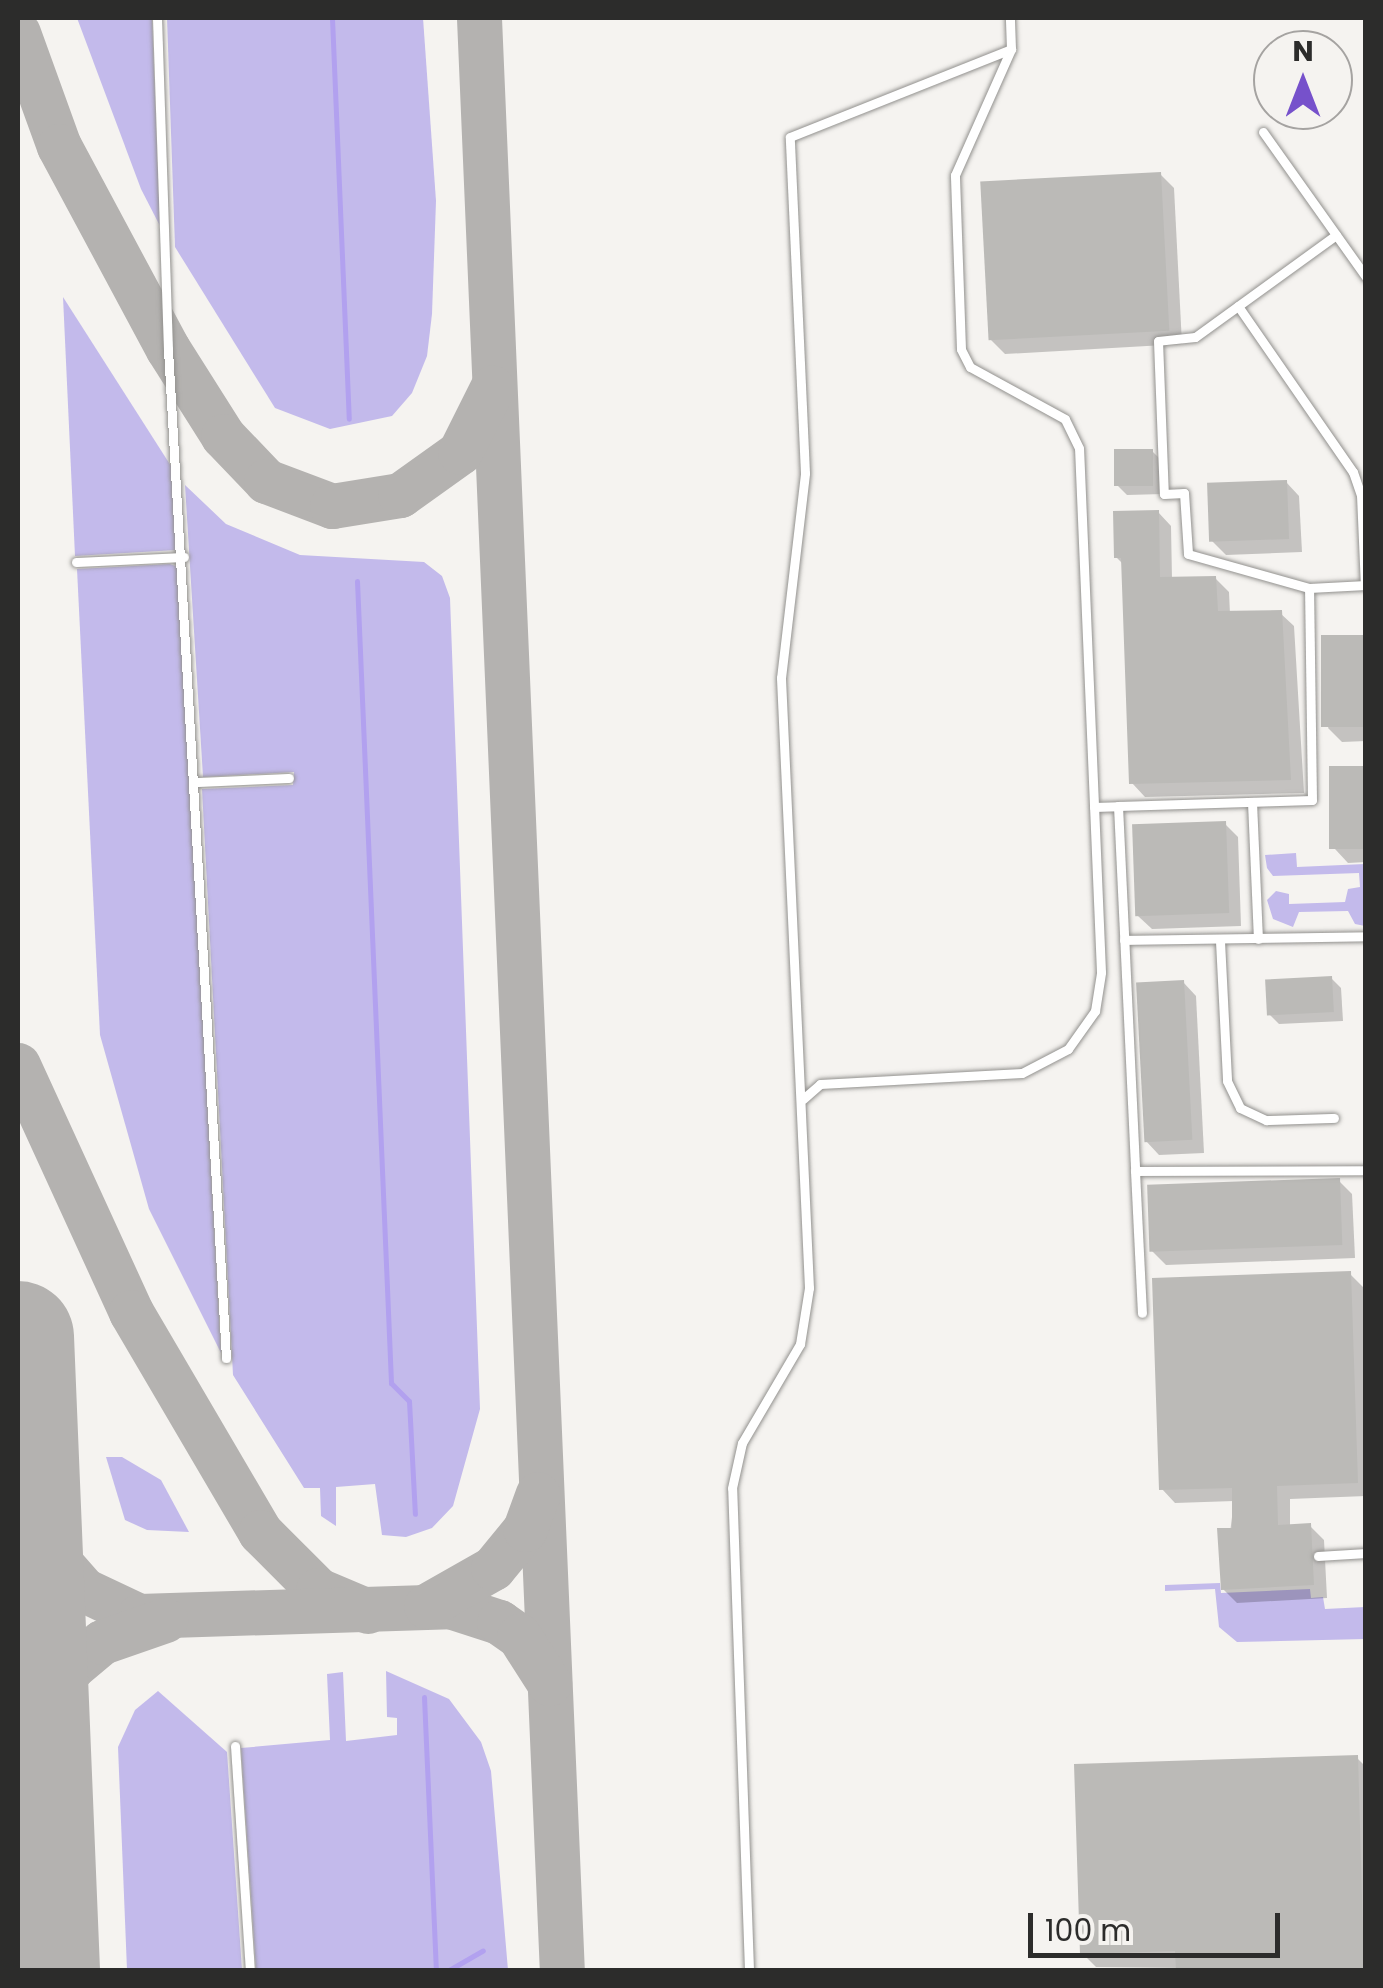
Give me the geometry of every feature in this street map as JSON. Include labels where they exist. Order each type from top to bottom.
[{"type":"lane","points":[[157,18],[168,349],[184,556],[226,1358]]},
{"type":"lane","points":[[801,1103],[820,1084],[1022,1073],[1068,1049],[1094,1011],[1101,972],[1079,448],[1065,420],[970,367],[960,348],[955,175],[1011,49],[1010,18]]},
{"type":"lane","points":[[750,1970],[732,1488],[742,1443],[790,1368],[807,1316],[781,678],[804,473],[790,136],[1011,49]]},
{"type":"lane","points":[[1263,132],[1366,277]]},
{"type":"lane","points":[[1238,306],[1353,472],[1361,495],[1365,585],[1309,588],[1188,554],[1184,493],[1164,494],[1158,341],[1195,336],[1336,235]]},
{"type":"lane","points":[[76,562],[184,556]]},
{"type":"lane","points":[[1094,808],[1312,800],[1309,588]]},
{"type":"lane","points":[[196,782],[289,778]]},
{"type":"lane","points":[[1252,802],[1258,939]]},
{"type":"lane","points":[[1118,806],[1142,1312]]},
{"type":"lane","points":[[1124,940],[1366,936]]},
{"type":"lane","points":[[1220,940],[1226,1081],[1240,1108],[1266,1120],[1334,1118]]},
{"type":"lane","points":[[1134,1171],[1366,1170]]},
{"type":"lane","points":[[1318,1556],[1366,1553]]},
{"type":"lane","points":[[235,1746],[250,1970]]},
{"type":"shaded area","points":[[77,18],[152,18],[160,226],[141,189]]},
{"type":"shaded area","points":[[167,18],[423,18],[436,201],[432,314],[427,356],[412,393],[392,416],[330,429],[275,408],[175,247]]},
{"type":"shaded area","points":[[63,297],[171,466],[176,550],[75,556]]},
{"type":"shaded area","points":[[185,485],[226,524],[300,555],[424,562],[442,576],[450,598],[480,1409],[453,1506],[432,1528],[406,1537],[382,1535],[375,1484],[336,1487],[336,1526],[321,1516],[320,1488],[304,1488],[233,1375],[202,789],[293,785],[294,772],[203,777]]},
{"type":"shaded area","points":[[170,564],[178,567],[221,1353],[149,1209],[100,1035],[77,569]]},
{"type":"shaded area","points":[[1296,853],[1297,867],[1365,864],[1365,926],[1355,924],[1348,911],[1299,912],[1293,927],[1273,919],[1267,900],[1276,891],[1289,894],[1289,904],[1345,902],[1348,889],[1360,887],[1359,873],[1273,876],[1267,868],[1265,855]]},
{"type":"shaded area","points":[[106,1457],[122,1457],[161,1480],[189,1532],[147,1530],[125,1520]]},
{"type":"shaded area","points":[[1220,1583],[1221,1593],[1310,1589],[1311,1598],[1323,1597],[1325,1609],[1365,1607],[1365,1639],[1237,1642],[1219,1627],[1215,1589],[1165,1591],[1165,1585]]},
{"type":"shaded area","points":[[386,1671],[449,1699],[481,1742],[491,1771],[508,1970],[256,1970],[241,1748],[330,1740],[327,1674],[343,1672],[346,1741],[397,1735],[397,1718],[387,1717]]},
{"type":"shaded area","points":[[158,1691],[227,1752],[242,1970],[127,1970],[118,1747],[135,1710]]},
{"type":"building","points":[[1161,172],[1169,331],[989,340],[980,181]]},
{"type":"building","points":[[1114,449],[1153,449],[1153,486],[1114,486]]},
{"type":"building","points":[[1287,480],[1289,539],[1209,542],[1207,483]]},
{"type":"building","points":[[1159,510],[1160,577],[1216,576],[1218,611],[1282,610],[1291,780],[1129,784],[1121,558],[1114,558],[1113,511]]},
{"type":"building","points":[[1321,635],[1366,635],[1366,727],[1321,727]]},
{"type":"building","points":[[1329,766],[1366,766],[1366,849],[1329,849]]},
{"type":"building","points":[[1226,821],[1229,913],[1135,916],[1132,824]]},
{"type":"building","points":[[1332,976],[1334,1012],[1267,1015],[1265,980]]},
{"type":"building","points":[[1184,980],[1192,1140],[1144,1142],[1136,983]]},
{"type":"building","points":[[1340,1178],[1342,1245],[1149,1252],[1147,1185]]},
{"type":"building","points":[[1351,1271],[1358,1483],[1277,1486],[1278,1525],[1311,1523],[1314,1585],[1221,1590],[1217,1528],[1232,1528],[1232,1488],[1159,1490],[1152,1278]]},
{"type":"building","points":[[1358,1755],[1364,1970],[1176,1970],[1175,1951],[1080,1954],[1074,1764]]},
{"type":"waterway","points":[[332,18],[349,419]]},
{"type":"waterway","points":[[357,581],[391,1383],[409,1401],[415,1514]]},
{"type":"waterway","points":[[424,1697],[436,1970]]},
{"type":"waterway","points":[[449,1970],[483,1950]]},
{"type":"taxiway","points":[[479,18],[562,1970]]},
{"type":"taxiway","points":[[18,33],[59,146],[168,349],[223,436],[266,481],[332,506],[400,495],[460,452],[492,388]]},
{"type":"taxiway","points":[[18,1065],[131,1312],[260,1532],[318,1590],[368,1611]]},
{"type":"taxiway","points":[[426,1606],[493,1568],[525,1529],[538,1494]]},
{"type":"taxiway","points":[[26,1524],[84,1590],[139,1616],[450,1606],[499,1622],[519,1636],[549,1683]]},
{"type":"taxiway","points":[[34,1715],[72,1667],[102,1642],[165,1620]]},
{"type":"taxiway","points":[[18,1640],[31,1657]]},
{"type":"runway","points":[[18,1337],[44,1970]]}]
